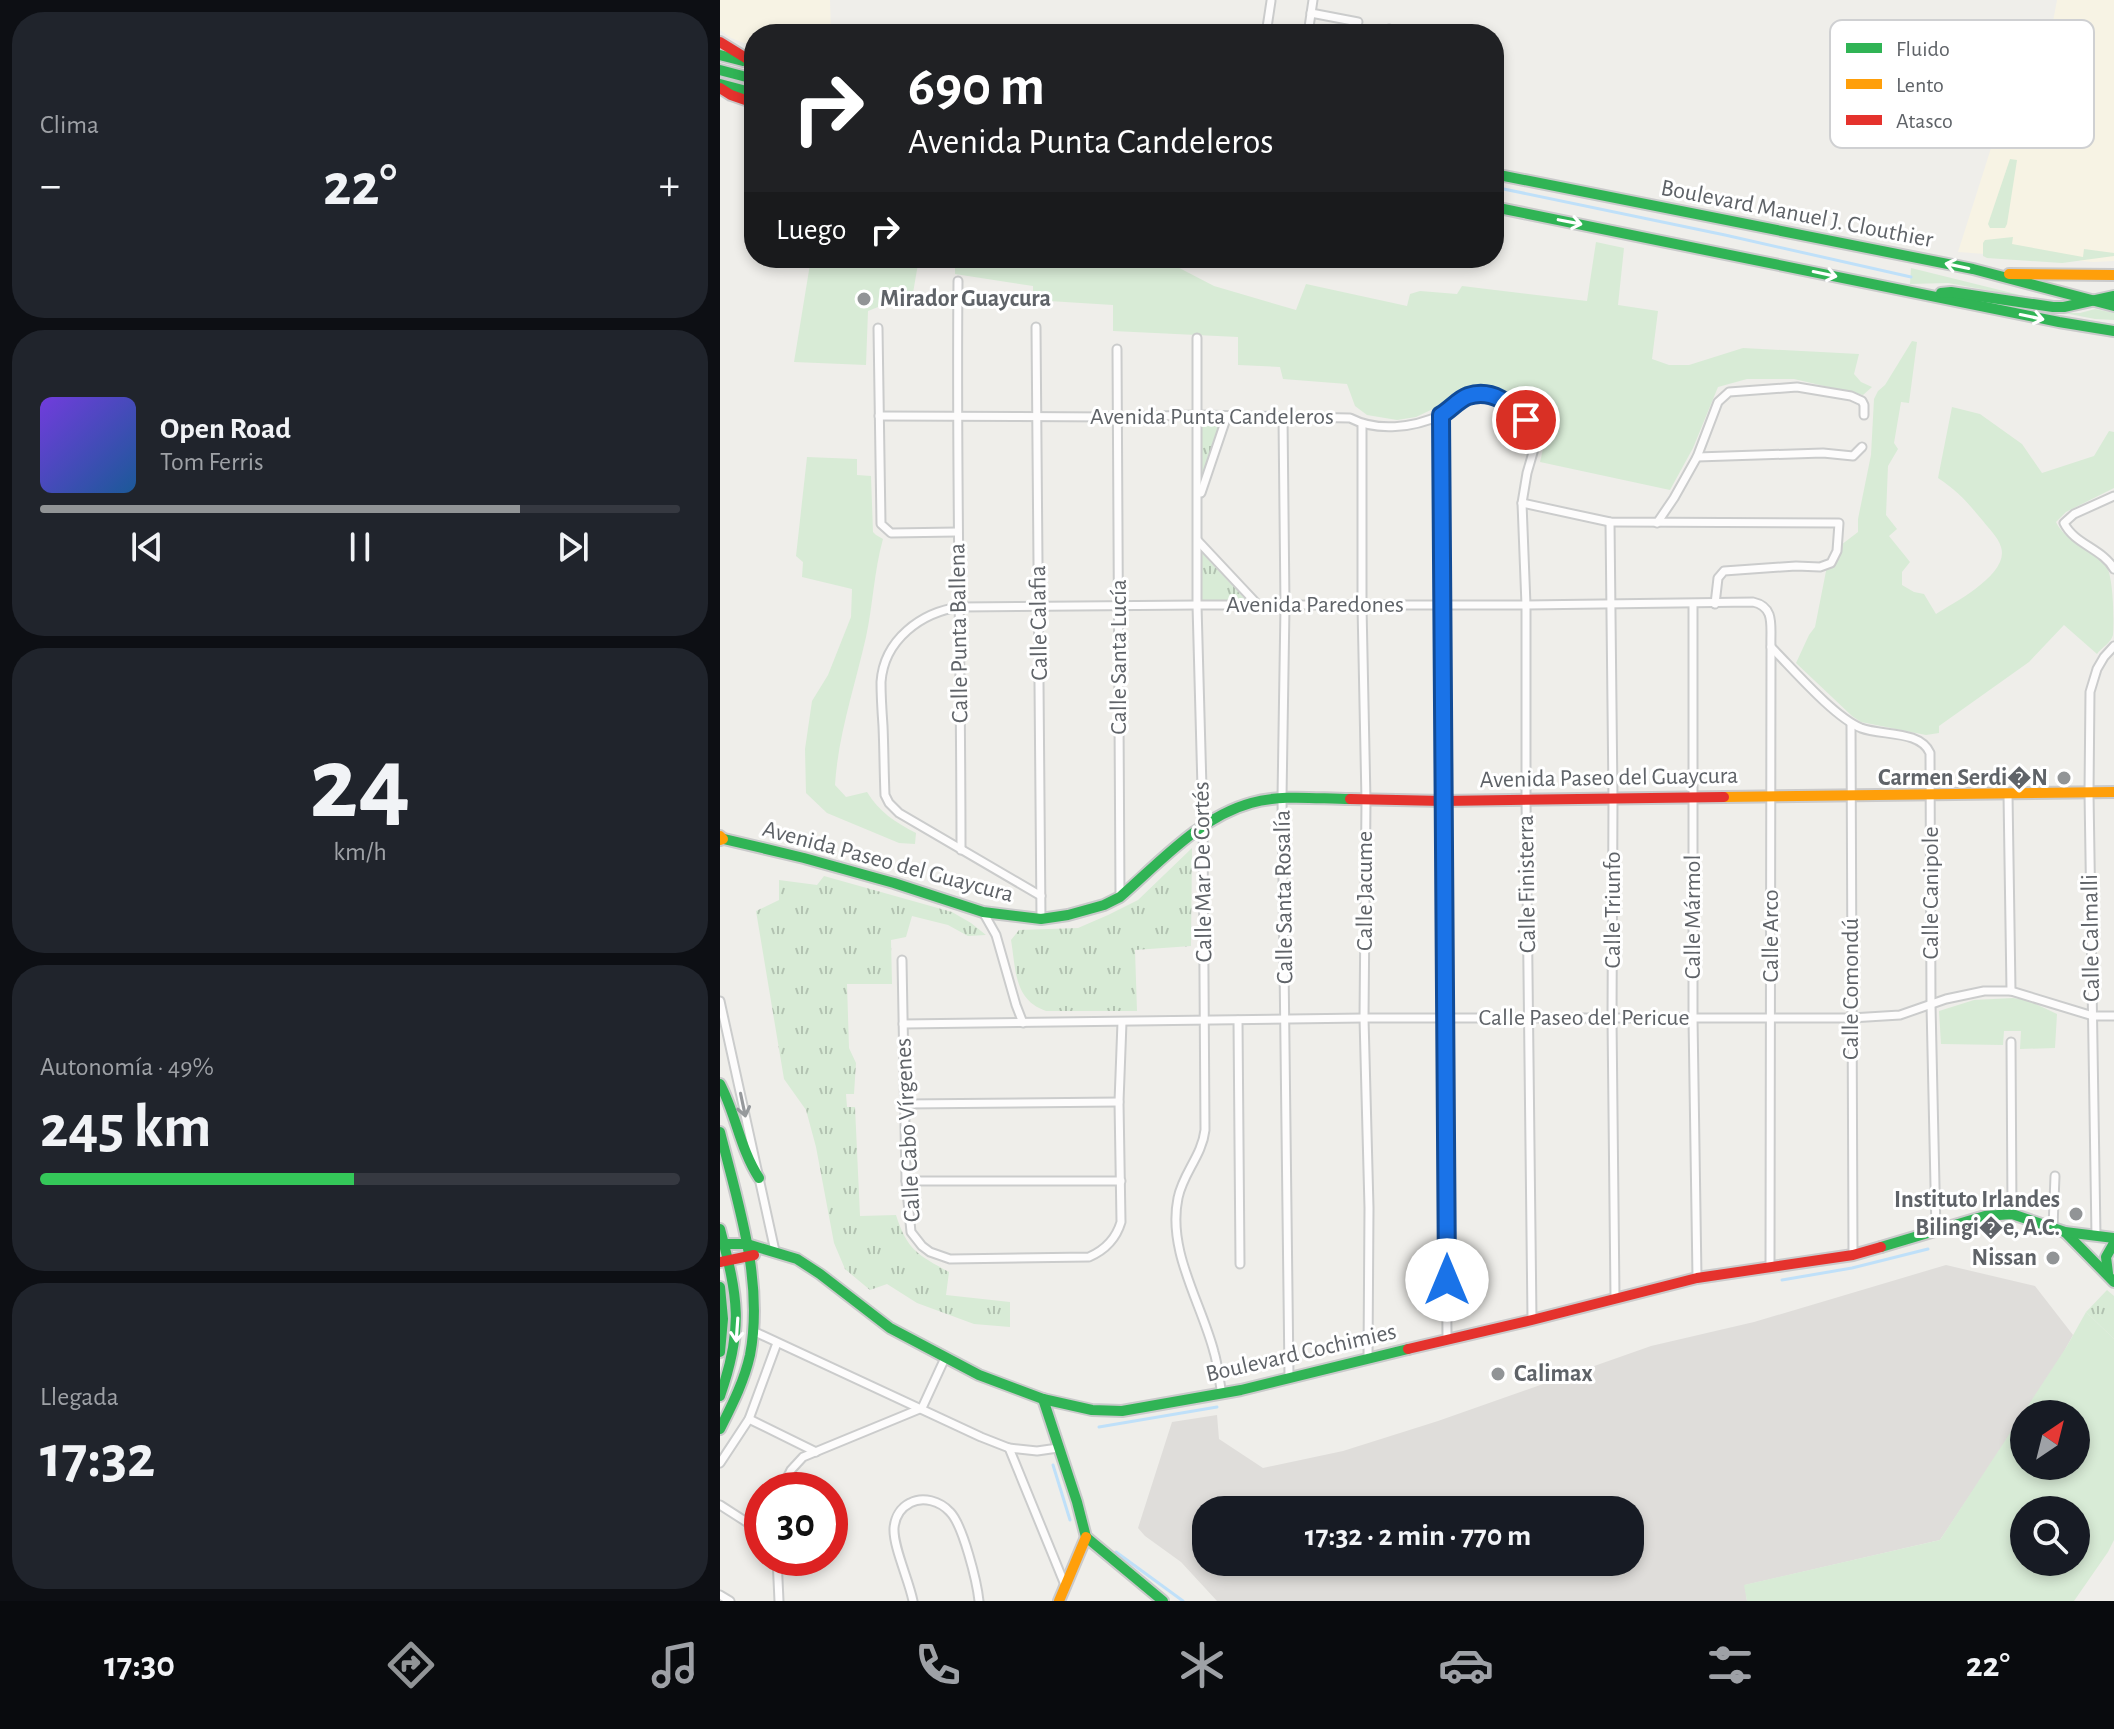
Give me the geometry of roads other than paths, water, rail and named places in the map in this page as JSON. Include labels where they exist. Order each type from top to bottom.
[{"type":"main road","points":[[720,42],[744,57]]},
{"type":"main road","points":[[720,55],[744,61]]},
{"type":"main road","points":[[720,70],[744,76]]},
{"type":"main road","points":[[720,86],[744,91]]},
{"type":"main road","points":[[720,86],[726,96]]},
{"type":"main road","name":"Boulevard Manuel J. Clouthier","points":[[1504,176],[1994,274],[2114,306]]},
{"type":"main road","name":"Boulevard Manuel J. Clouthier","points":[[1504,209],[2114,331]]},
{"type":"main road","points":[[1994,274],[2114,275]]},
{"type":"main road","name":"Boulevard Manuel J. Clouthier","points":[[1930,295],[1951,292],[2053,307],[2114,296]]},
{"type":"main road","name":"Avenida Paseo del Guaycura","points":[[721,838],[834,866],[983,912],[1041,919],[1087,911],[1120,897],[1203,825],[1240,806],[1282,798],[1443,801],[2114,792]]},
{"type":"main road","points":[[720,1084],[729,1102],[744,1154],[759,1178]]},
{"type":"main road","points":[[720,1132],[754,1283],[750,1361],[744,1382],[720,1429]]},
{"type":"main road","name":"Boulevard Cochimies","points":[[722,1244],[747,1244],[797,1259],[890,1328],[979,1375],[1043,1399],[1092,1410],[1122,1411],[1222,1394],[1697,1278],[1853,1255],[1985,1216],[2012,1214],[2065,1232]]},
{"type":"main road","points":[[720,1229],[724,1262],[736,1297],[738,1326],[733,1360],[720,1396]]},
{"type":"main road","points":[[2065,1232],[2114,1241],[2105,1259],[2112,1280]]},
{"type":"main road","points":[[2065,1232],[2112,1280]]},
{"type":"main road","points":[[724,1262],[749,1257],[762,1250]]},
{"type":"main road","points":[[720,1287],[724,1305],[720,1352]]},
{"type":"main road","points":[[1043,1399],[1081,1511],[1086,1537],[1059,1601]]},
{"type":"main road","points":[[1086,1537],[1163,1601]]},
{"type":"street","points":[[1309,24],[1313,0]]},
{"type":"street","points":[[1268,24],[1271,1]]},
{"type":"street","points":[[1311,13],[1358,22]]},
{"type":"street","name":"Calle Punta Ballena","points":[[958,281],[961,850]]},
{"type":"street","name":"Calle Calafia","points":[[1036,327],[1041,919]]},
{"type":"street","points":[[878,328],[881,524],[891,533],[957,532]]},
{"type":"street","name":"Calle Mar De Cortés","points":[[1197,338],[1204,1140],[1177,1198],[1176,1224],[1181,1255],[1214,1351],[1222,1394]]},
{"type":"street","name":"Calle Santa Lucía","points":[[1117,349],[1120,897]]},
{"type":"street","points":[[1657,523],[1697,457],[1718,402],[1729,392],[1797,387],[1851,396],[1862,401],[1864,415]]},
{"type":"street","name":"Avenida Punta Candeleros","points":[[879,416],[1350,418],[1362,424],[1399,427],[1441,415],[1466,396],[1485,394],[1510,403],[1526,420]]},
{"type":"street","points":[[1441,415],[1447,1339]]},
{"type":"street","points":[[1198,502],[1227,416]]},
{"type":"street","name":"Calle Santa Rosalía","points":[[1283,417],[1285,606],[1282,798],[1289,1376]]},
{"type":"street","name":"Calle Jacume","points":[[1362,424],[1368,1358]]},
{"type":"street","points":[[1697,457],[1823,453],[1853,456],[1862,447]]},
{"type":"street","name":"Calle Finisterra","points":[[1532,1320],[1526,605],[1522,503],[1534,449]]},
{"type":"street","points":[[2114,496],[2074,514],[2064,523],[2071,533],[2107,559],[2114,569]]},
{"type":"street","points":[[1522,503],[1610,522],[1839,523],[1837,551],[1827,566],[1724,571],[1718,578],[1715,604]]},
{"type":"street","name":"Calle Triunfo","points":[[1610,522],[1615,1298]]},
{"type":"street","points":[[1198,541],[1258,605]]},
{"type":"street","name":"Avenida Paredones","points":[[961,850],[899,813],[889,803],[885,788],[881,680],[888,654],[900,637],[929,614],[960,607],[1753,602],[1766,606]]},
{"type":"street","name":"Calle Mármol","points":[[1693,604],[1693,1018],[1697,1278]]},
{"type":"street","name":"Calle Arco","points":[[1766,606],[1770,616],[1771,647],[1770,1267]]},
{"type":"street","name":"Calle Calmalli","points":[[2096,1236],[2090,692],[2097,669],[2114,646]]},
{"type":"street","name":"Calle Canipole","points":[[1771,647],[1851,724],[1865,730],[1913,738],[1927,748],[1931,760],[1931,1005],[1936,1231]]},
{"type":"street","name":"Calle Comondú","points":[[1851,724],[1853,1255]]},
{"type":"street","points":[[2008,794],[2011,991]]},
{"type":"street","points":[[961,850],[1041,896]]},
{"type":"street","points":[[983,912],[996,935],[1023,1023]]},
{"type":"street","name":"Calle Cabo Vírgenes","points":[[902,960],[906,1181],[911,1232],[922,1246],[950,1259],[1089,1257],[1101,1252],[1119,1231],[1121,1181]]},
{"type":"street","name":"Calle Paseo del Pericue","points":[[903,1024],[1445,1017],[1851,1018],[1900,1015],[1973,993],[2011,991],[2093,1016],[2114,1016]]},
{"type":"street","points":[[720,1001],[775,1251]]},
{"type":"street","points":[[1238,1020],[1240,1264]]},
{"type":"street","points":[[906,1181],[1121,1181],[1119,1102],[1122,1022]]},
{"type":"street","points":[[2011,1042],[2012,1214]]},
{"type":"street","points":[[904,1104],[1119,1102]]},
{"type":"street","points":[[2053,1227],[2055,1176]]},
{"type":"street","points":[[753,1331],[1009,1448],[1037,1451],[1058,1448]]},
{"type":"street","points":[[720,1463],[749,1419],[777,1343]]},
{"type":"street","points":[[790,1472],[803,1457],[922,1408],[945,1358]]},
{"type":"street","points":[[749,1419],[816,1452]]},
{"type":"street","points":[[1009,1448],[1065,1585]]},
{"type":"street","points":[[913,1601],[894,1538],[894,1527],[901,1510],[919,1500],[929,1500],[950,1512],[957,1522],[974,1573],[979,1601]]},
{"type":"street","points":[[720,1505],[744,1520]]},
{"type":"street","points":[[778,1576],[779,1601]]},
{"type":"street","points":[[720,1595],[730,1601]]},
{"type":"waterway","points":[[1504,189],[1911,277]]},
{"type":"waterway","points":[[1782,1280],[1852,1268],[1928,1249]]},
{"type":"waterway","points":[[1099,1427],[1217,1407]]},
{"type":"waterway","points":[[1053,1465],[1070,1520]]},
{"type":"waterway","points":[[1116,1552],[1183,1601]]},
{"type":"place","name":"Mirador Guaycura","points":[[864,299]]},
{"type":"place","name":"Carmen Serdi�N","points":[[2064,778]]},
{"type":"place","name":"Instituto Irlandes Bilingi�e, A.C.","points":[[2076,1214]]},
{"type":"place","name":"Nissan","points":[[2053,1258]]},
{"type":"place","name":"Calimax","points":[[1498,1374]]}]
